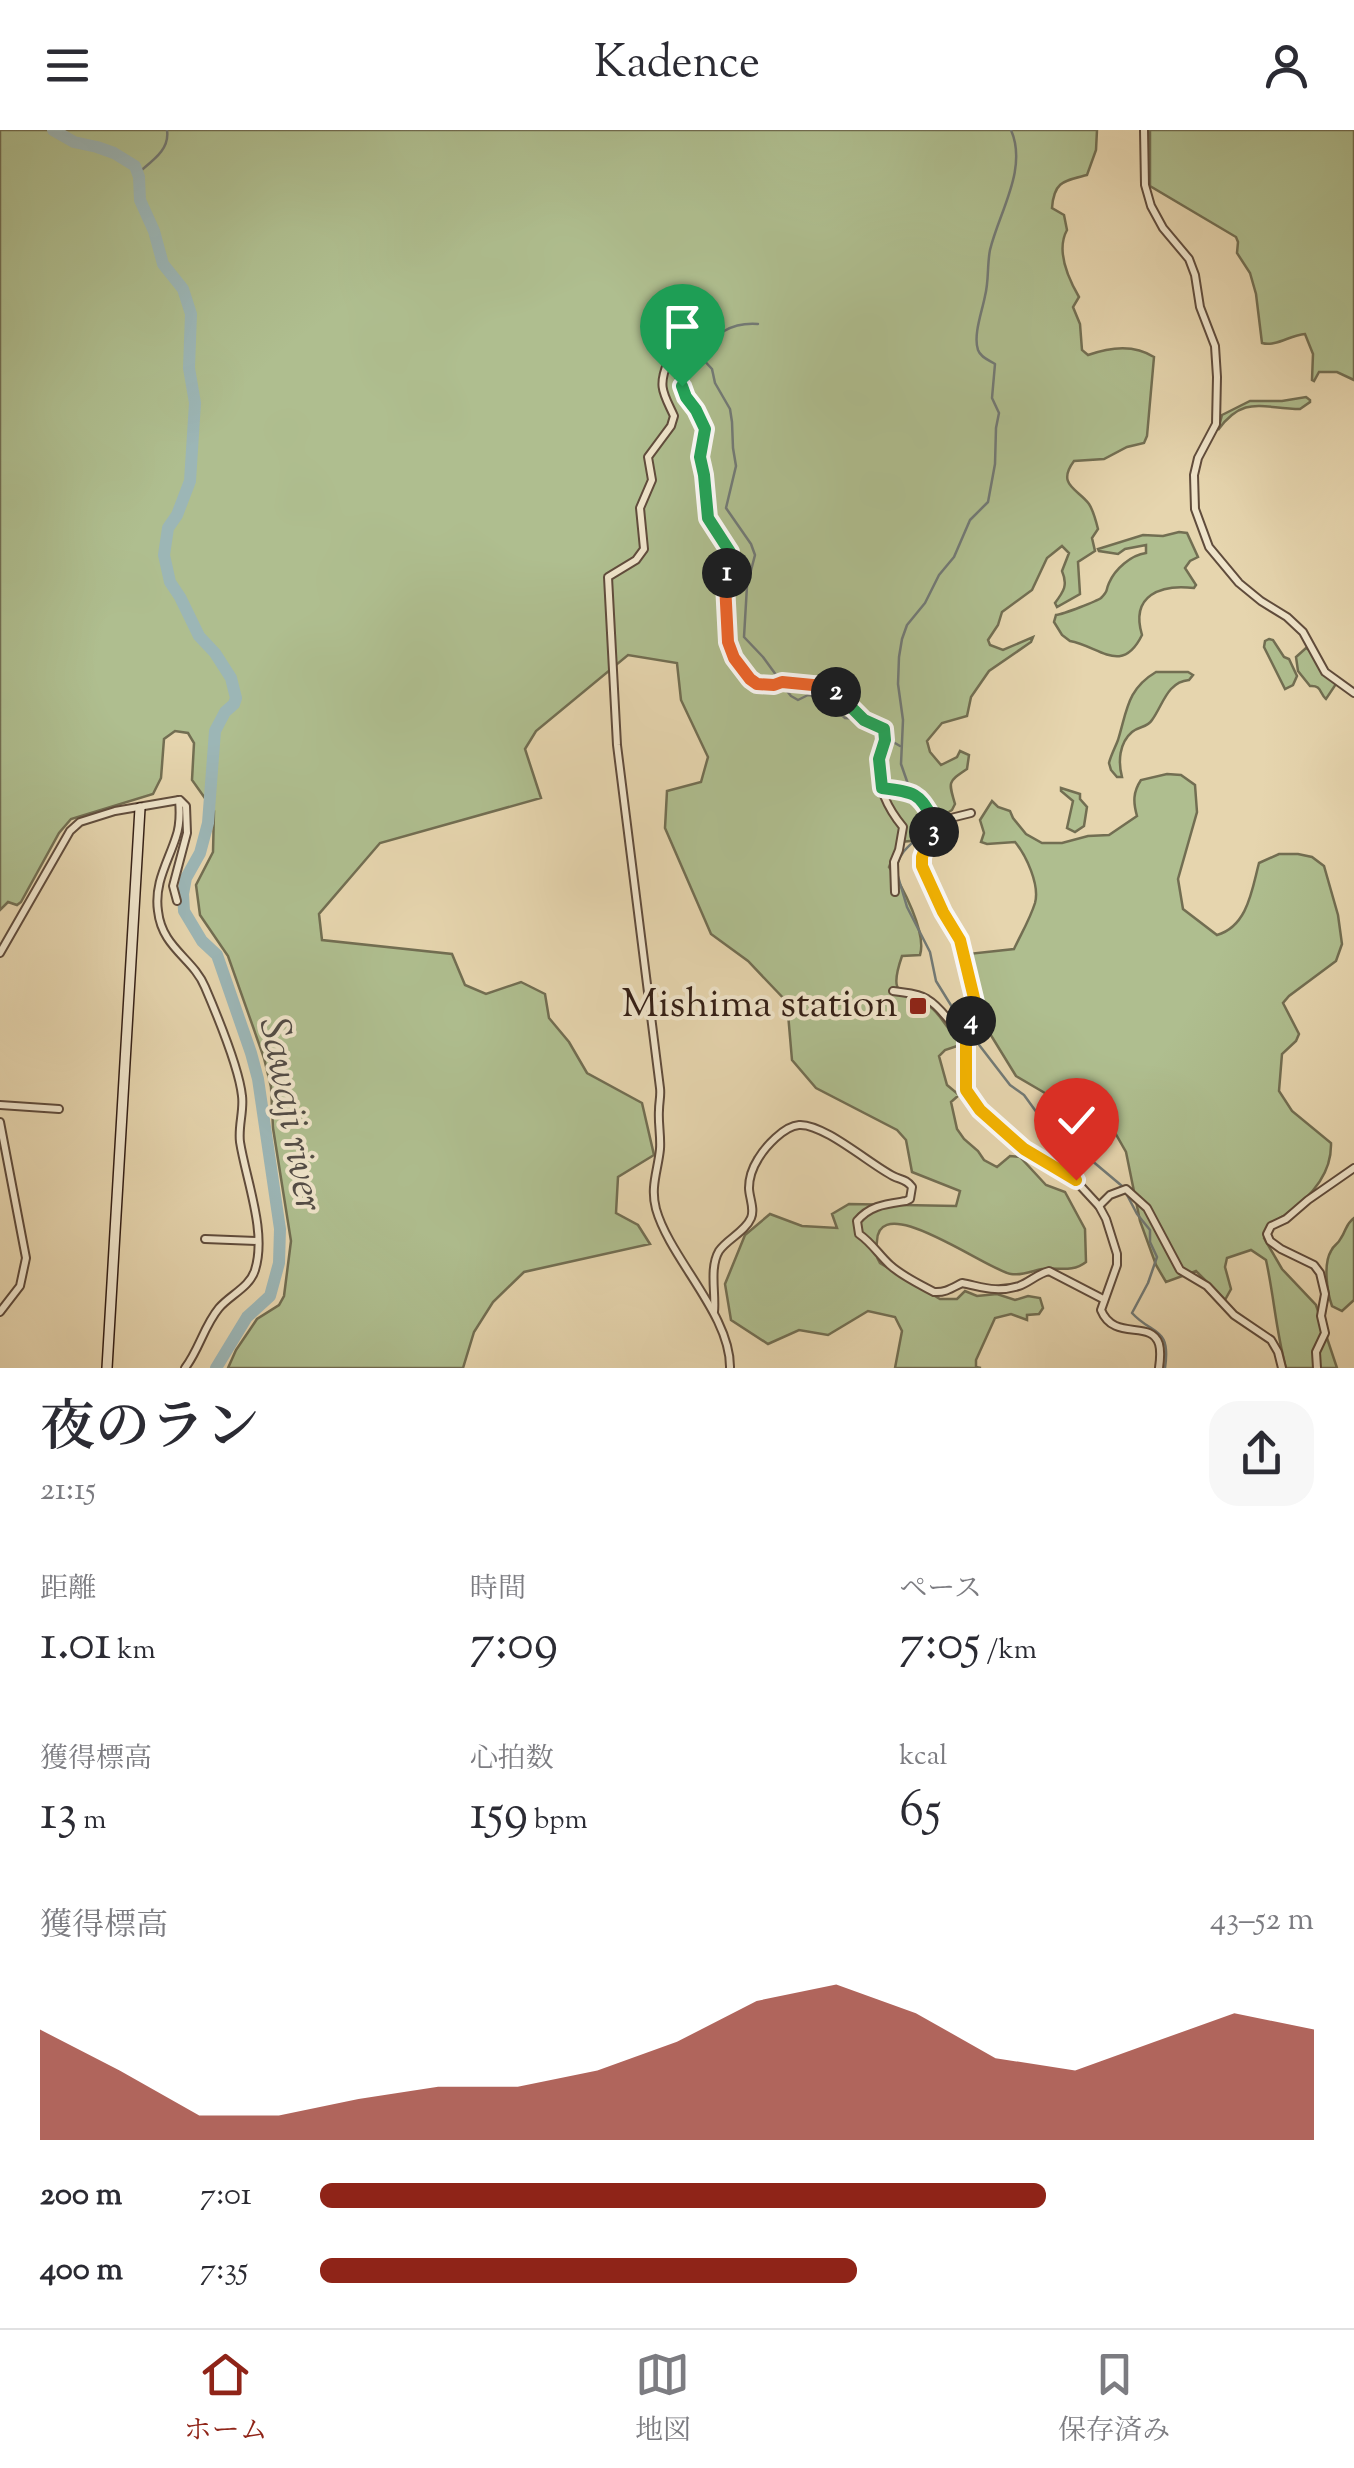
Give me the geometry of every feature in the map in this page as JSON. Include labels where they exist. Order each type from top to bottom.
[{"type":"street","points":[[1144,130],[1146,185],[1151,206],[1163,228],[1190,259],[1214,346],[1216,424],[1198,458],[1194,475],[1195,509],[1209,547],[1260,602],[1287,617],[1303,632],[1324,672],[1354,693]]},
{"type":"street","points":[[730,1368],[729,1350],[714,1314],[664,1230],[652,1192],[660,1147],[660,1088],[617,745],[608,577],[636,560],[644,549],[640,508],[652,480],[648,457],[672,426],[674,416],[662,386],[668,362],[673,364],[705,429],[700,457],[708,518],[731,556],[725,584],[727,633],[734,658],[757,684],[782,682],[828,687],[864,720],[884,729],[879,759],[882,788],[887,805],[903,827],[894,862],[895,892]]},
{"type":"street","points":[[882,788],[918,796],[938,826]]},
{"type":"street","points":[[0,953],[70,830],[80,822],[114,811],[167,800],[179,800],[186,806],[188,833],[173,886],[177,902]]},
{"type":"street","points":[[179,800],[178,833],[160,877],[158,910],[174,950],[202,979],[234,1067],[242,1097],[240,1142],[258,1242],[253,1275],[216,1312],[186,1368]]},
{"type":"street","points":[[106,1368],[140,808]]},
{"type":"street","points":[[971,813],[947,819],[938,826],[922,857],[922,866],[943,912],[960,940],[973,994],[974,1011],[966,1036],[966,1090],[980,1110],[1024,1149],[1076,1180],[1099,1206],[1117,1254],[1117,1265],[1101,1310],[1110,1325],[1146,1331],[1158,1339],[1159,1368]]},
{"type":"street","points":[[893,991],[922,996],[966,1036]]},
{"type":"street","points":[[0,1105],[59,1108]]},
{"type":"street","points":[[0,1122],[26,1270],[20,1286],[0,1312]]},
{"type":"street","points":[[714,1314],[718,1254],[750,1220],[751,1174],[766,1148],[798,1125],[810,1126],[908,1182],[912,1187],[910,1199],[876,1206],[864,1213],[857,1221],[858,1230],[886,1262],[934,1292],[944,1293],[962,1282],[990,1290],[1020,1286],[1048,1271],[1103,1299]]},
{"type":"street","points":[[1317,1368],[1316,1352],[1325,1333],[1321,1316],[1325,1294],[1320,1273],[1280,1249],[1267,1234],[1270,1226],[1286,1219],[1354,1168]]},
{"type":"street","points":[[1099,1206],[1110,1194],[1123,1190],[1147,1208],[1180,1270],[1207,1286],[1234,1314],[1271,1340],[1282,1368]]},
{"type":"street","points":[[204,1239],[258,1242]]},
{"type":"green space","points":[[0,130],[1097,130],[1096,150],[1087,175],[1058,187],[1052,208],[1064,215],[1067,230],[1063,255],[1079,297],[1073,307],[1080,324],[1082,350],[1088,355],[1130,349],[1154,357],[1147,436],[1144,443],[1104,459],[1074,461],[1069,469],[1068,481],[1089,504],[1098,529],[1092,538],[1095,551],[1078,562],[1080,594],[1057,607],[1055,603],[1064,588],[1062,571],[1069,553],[1062,546],[1047,558],[1032,590],[1002,612],[988,640],[990,645],[1003,650],[1033,637],[1031,642],[989,671],[971,697],[967,716],[942,723],[927,741],[941,765],[957,757],[960,751],[969,755],[967,769],[951,783],[955,804],[952,810],[941,817],[923,840],[899,842],[889,867],[912,909],[921,946],[920,955],[902,956],[897,971],[898,988],[933,1009],[960,1040],[960,1045],[939,1056],[947,1085],[959,1095],[951,1102],[957,1129],[984,1160],[997,1167],[1010,1156],[1020,1157],[1046,1185],[1065,1192],[1085,1229],[1086,1262],[1070,1269],[1015,1274],[914,1228],[896,1224],[882,1227],[876,1248],[880,1263],[940,1299],[957,1299],[965,1291],[1015,1300],[1040,1298],[1043,1308],[1039,1314],[1027,1315],[1027,1320],[1011,1314],[995,1318],[976,1360],[976,1367],[981,1368],[895,1368],[902,1331],[895,1317],[868,1311],[828,1335],[799,1330],[768,1344],[731,1320],[725,1284],[745,1235],[770,1214],[802,1226],[837,1228],[832,1214],[849,1204],[956,1206],[960,1191],[912,1172],[906,1140],[897,1130],[816,1088],[792,1060],[787,1002],[748,961],[711,934],[665,828],[667,791],[701,782],[708,757],[681,700],[677,663],[628,655],[536,731],[525,749],[541,798],[380,843],[319,914],[322,940],[452,954],[465,985],[486,994],[521,982],[545,994],[549,1018],[587,1073],[642,1103],[654,1155],[618,1177],[616,1213],[638,1225],[650,1244],[524,1272],[493,1302],[474,1332],[463,1368],[228,1368],[257,1319],[279,1305],[284,1296],[291,1241],[264,1058],[228,956],[200,915],[196,885],[213,852],[214,811],[192,780],[194,743],[188,733],[175,731],[164,739],[161,778],[153,794],[71,819],[59,833],[21,902],[8,902],[0,910]]},
{"type":"green space","points":[[1150,130],[1354,130],[1354,380],[1337,372],[1319,372],[1312,380],[1313,354],[1305,334],[1262,343],[1256,294],[1250,273],[1237,253],[1236,237],[1150,186]]},
{"type":"green space","points":[[1306,397],[1310,402],[1300,409],[1246,408],[1227,419],[1218,430],[1222,415],[1250,401]]},
{"type":"green space","points":[[1187,533],[1198,557],[1185,568],[1196,585],[1160,591],[1144,601],[1139,621],[1142,635],[1134,647],[1126,654],[1109,655],[1062,635],[1054,622],[1056,615],[1101,598],[1115,573],[1129,560],[1146,553],[1146,545],[1118,554],[1098,549],[1143,535]]},
{"type":"green space","points":[[1269,639],[1289,659],[1297,676],[1293,685],[1285,689],[1264,647]]},
{"type":"green space","points":[[1306,648],[1336,684],[1326,699],[1298,671],[1296,657]]},
{"type":"green space","points":[[1156,672],[1193,675],[1175,685],[1150,723],[1128,736],[1121,753],[1122,777],[1117,777],[1109,763],[1130,702],[1139,686]]},
{"type":"green space","points":[[1181,775],[1195,785],[1197,812],[1178,879],[1183,909],[1217,935],[1236,924],[1242,915],[1259,863],[1279,854],[1298,854],[1312,857],[1324,866],[1342,944],[1336,961],[1283,1003],[1299,1034],[1282,1054],[1279,1091],[1292,1111],[1331,1143],[1330,1154],[1318,1184],[1267,1229],[1264,1238],[1282,1269],[1316,1305],[1337,1368],[1286,1368],[1266,1260],[1251,1250],[1227,1258],[1225,1267],[1231,1289],[1225,1300],[1196,1271],[1166,1282],[1140,1221],[1126,1152],[1114,1131],[1016,1076],[984,1024],[968,954],[1014,949],[1036,896],[1031,871],[1015,842],[981,842],[984,833],[980,820],[992,801],[1010,811],[1026,834],[1042,843],[1062,843],[1109,835],[1137,816],[1134,797],[1141,780]]},
{"type":"green space","points":[[1061,788],[1080,794],[1087,807],[1084,826],[1075,832],[1067,828],[1073,801]]},
{"type":"green space","points":[[1354,1218],[1354,1300],[1342,1311],[1332,1306],[1327,1263],[1332,1248]]},
{"type":"waterway","name":"Sawaji river","points":[[53,130],[74,142],[114,153],[135,166],[140,200],[163,264],[183,289],[191,314],[189,368],[195,403],[190,481],[168,528],[164,555],[170,582],[199,636],[231,678],[236,698],[215,731],[208,823],[200,853],[186,878],[184,911],[202,941],[217,955],[251,1053],[280,1229],[279,1263],[270,1296],[247,1317],[216,1368]]},
{"type":"waterway","points":[[138,173],[163,149],[167,130]]},
{"type":"waterway","points":[[909,787],[901,764],[903,720],[898,684],[902,639],[907,625],[954,557],[970,520],[988,502],[995,464],[999,413],[992,398],[995,364],[979,353],[977,337],[990,250],[1014,175],[1011,130]]},
{"type":"waterway","points":[[758,324],[724,331],[700,356],[712,369],[715,383],[730,409],[736,466],[726,508],[755,555],[747,586],[744,637],[779,679]]},
{"type":"waterway","points":[[783,686],[798,700],[808,695],[821,697],[845,718],[857,719],[871,728]]},
{"type":"waterway","points":[[888,739],[900,746]]},
{"type":"waterway","points":[[897,865],[905,850],[924,831],[920,811],[911,796]]},
{"type":"waterway","points":[[897,873],[907,907],[930,952],[936,981],[965,1028]]},
{"type":"waterway","points":[[973,1037],[1040,1117],[1122,1186]]},
{"type":"waterway","points":[[1126,1193],[1150,1230],[1150,1242],[1157,1257],[1132,1313],[1163,1338],[1165,1368]]},
{"type":"place","name":"Mishima station","points":[[918,1006]]},
{"type":"route","points":[[682,386],[705,429],[700,457],[708,518],[731,556],[725,584],[728,642],[734,658],[757,684],[782,682],[828,687],[864,720],[884,729],[879,759],[882,788],[918,796],[938,826],[926,846],[922,866],[960,940],[975,1002],[966,1036],[966,1090],[980,1110],[1024,1149],[1076,1180]]}]
